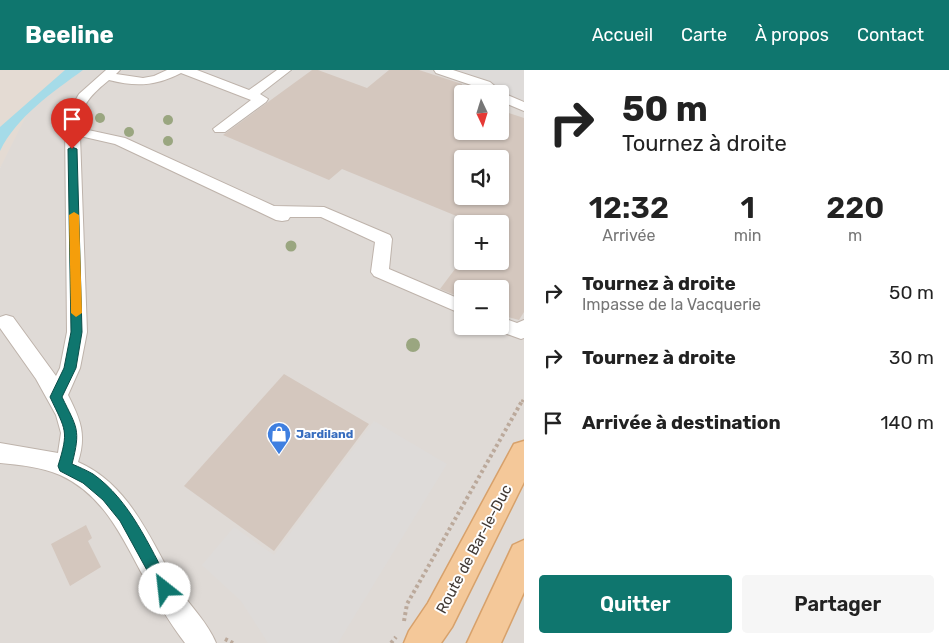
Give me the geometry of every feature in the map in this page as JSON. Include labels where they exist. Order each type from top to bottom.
[{"type":"main road","name":"Route de Bar-le-Duc","points":[[408,633],[440,615],[524,453]]},
{"type":"main road","points":[[484,643],[524,556]]},
{"type":"street","points":[[56,397],[70,368],[77,332],[72,131],[72,118],[76,105],[83,95],[111,73],[128,81],[153,82],[176,70]]},
{"type":"street","points":[[185,70],[261,99],[220,129]]},
{"type":"street","points":[[250,95],[285,70]]},
{"type":"street","points":[[440,70],[485,85]]},
{"type":"street","points":[[509,100],[524,107]]},
{"type":"street","points":[[72,131],[120,141],[291,220]]},
{"type":"street","points":[[271,210],[324,212],[384,239],[380,272],[454,304]]},
{"type":"street","points":[[6,322],[32,356],[56,397],[72,430],[72,441],[65,466]]},
{"type":"street","points":[[509,328],[520,332],[524,327]]},
{"type":"street","points":[[0,453],[36,458],[65,466],[88,478],[108,496],[124,516],[174,605],[202,643]]},
{"type":"path","points":[[391,643],[408,633],[407,604],[524,398]]},
{"type":"shaded area","points":[[0,70],[74,70],[0,168]]},
{"type":"shaded area","points":[[74,70],[524,70],[524,643],[0,643],[0,168],[34,100]]},
{"type":"shaded area","points":[[176,70],[294,70],[254,99]]},
{"type":"shaded area","points":[[432,70],[524,70],[524,110],[509,104],[509,85],[479,85]]},
{"type":"shaded area","points":[[374,421],[447,464],[338,643],[268,643],[241,601],[202,565],[234,527],[274,555]]},
{"type":"water","points":[[65,70],[83,70],[48,96],[26,116],[7,138],[0,151],[0,127]]},
{"type":"building","points":[[312,70],[318,70],[367,88],[389,70],[419,70],[462,84],[454,85],[454,140],[509,140],[509,113],[524,118],[524,312],[519,320],[509,317],[509,280],[454,280],[454,295],[440,289],[454,270],[509,270],[509,215],[454,215],[342,169],[329,180],[223,135]]},
{"type":"building","name":"Jardiland","points":[[284,374],[369,424],[274,551],[184,486]]},
{"type":"building","points":[[86,525],[92,538],[88,541],[101,567],[70,586],[51,544]]},
{"type":"slow traffic","points":[[74,215],[76,313]]},
{"type":"place","name":"Jardiland","points":[[279,455]]},
{"type":"route","points":[[72,149],[77,332],[70,368],[56,397],[72,430],[72,441],[65,466],[88,478],[108,496],[124,516],[165,589]]}]
